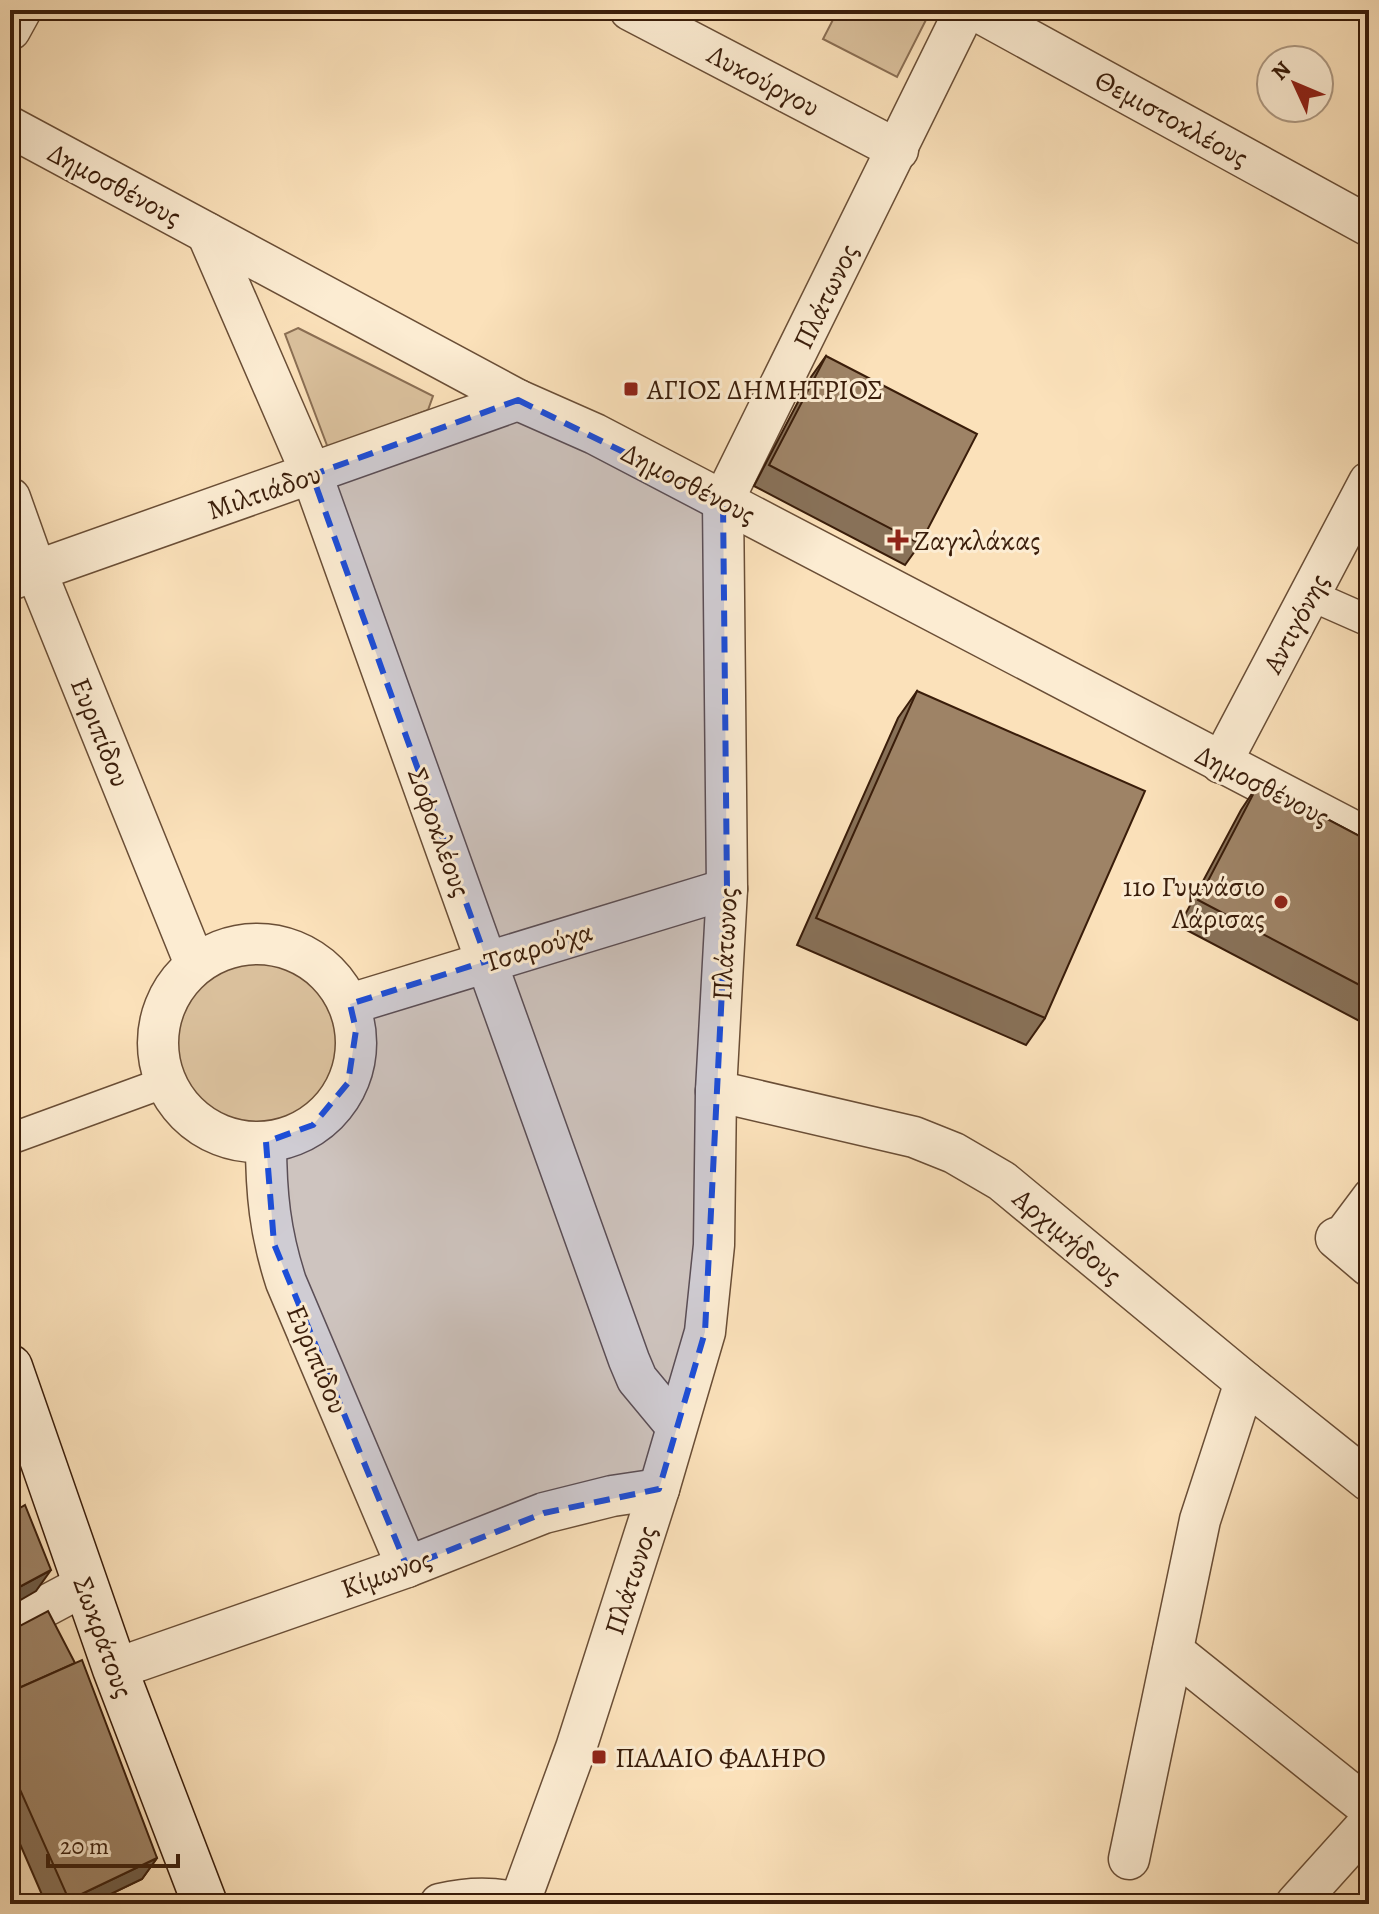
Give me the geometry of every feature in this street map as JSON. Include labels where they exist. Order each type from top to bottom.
[{"type":"main road","name":"Σωκράτους","points":[[10,1367],[24,1448],[85,1585],[205,1904]]},
{"type":"street","points":[[10,30],[21,10]]},
{"type":"street","name":"Λυκούργου","points":[[630,10],[898,150]]},
{"type":"street","name":"Πλάτωνος","points":[[521,1904],[576,1748],[659,1489],[705,1332],[710,1299],[715,1231],[716,1091],[727,889],[723,501],[965,10]]},
{"type":"street","name":"Θεμιστοκλέους","points":[[975,10],[1369,226]]},
{"type":"street","name":"Δημοσθένους","points":[[10,127],[518,400],[595,434],[1369,839]]},
{"type":"street","name":"Σοφοκλέους","points":[[207,233],[312,475],[629,1360],[644,1389],[676,1426]]},
{"type":"street","name":"Μιλτιάδου","points":[[23,575],[518,400]]},
{"type":"street","name":"Αντιγόνης","points":[[1221,763],[1369,482]]},
{"type":"street","name":"Ευριπίδου","points":[[10,498],[23,575],[195,964]]},
{"type":"street","points":[[1310,595],[1369,621]]},
{"type":"street","name":"Τσαρούχα","points":[[350,1004],[727,889]]},
{"type":"street","points":[[270,943],[304,954],[331,975],[350,1004],[356,1030],[356,1057],[348,1083],[334,1106],[313,1125],[289,1137],[266,1142],[230,1139],[203,1127],[181,1107],[166,1082],[158,1055],[158,1027],[167,1000],[182,976],[195,964],[236,945],[270,943]]},
{"type":"street","points":[[10,1139],[166,1082]]},
{"type":"street","name":"Αρχιμήδους","points":[[716,1091],[914,1137],[981,1167],[1369,1481]]},
{"type":"street","name":"Ευριπίδου","points":[[266,1142],[268,1213],[286,1282],[407,1567]]},
{"type":"street","points":[[1369,1194],[1336,1238],[1369,1266]]},
{"type":"street","points":[[1129,1859],[1200,1520],[1245,1382]]},
{"type":"street","name":"Κίμωνος","points":[[115,1669],[407,1567],[544,1513],[612,1496],[659,1489]]},
{"type":"street","points":[[10,1625],[85,1585]]},
{"type":"street","points":[[1173,1651],[1369,1808]]},
{"type":"street","points":[[1296,1904],[1369,1823]]},
{"type":"street","points":[[440,1904],[465,1898],[491,1898],[521,1904]]},
{"type":"highlighted area","points":[[518,400],[723,501],[727,889],[705,1332],[659,1489],[544,1513],[407,1567],[274,1244],[266,1142],[313,1125],[348,1083],[356,1030],[350,1004],[487,961],[312,475]]},
{"type":"shaded area","points":[[838,10],[931,10],[897,77],[823,39]]},
{"type":"shaded area","points":[[298,328],[433,396],[428,410],[328,448],[285,334]]},
{"type":"shaded area","points":[[258,958],[290,965],[305,972],[317,983],[328,995],[335,1010],[342,1042],[335,1074],[328,1089],[317,1101],[305,1112],[290,1119],[258,1126],[226,1119],[211,1112],[199,1101],[188,1089],[181,1074],[174,1042],[181,1010],[188,995],[199,983],[211,972],[226,965]]},
{"type":"building","points":[[826,356],[977,434],[920,544],[769,465]]},
{"type":"building","points":[[917,691],[1145,791],[1045,1018],[816,918]]},
{"type":"building","name":"11ο Γυμνάσιο Λάρισας","points":[[1259,783],[1369,841],[1369,990],[1198,900]]},
{"type":"building","points":[[25,1505],[51,1570],[10,1592],[10,1514]]},
{"type":"building","points":[[48,1611],[75,1663],[10,1692],[10,1631]]},
{"type":"building","points":[[82,1660],[157,1858],[69,1900],[10,1767],[10,1692]]},
{"type":"place","name":"ΑΓΙΟΣ ΔΗΜΗΤΡΙΟΣ","points":[[631,389]]},
{"type":"place","name":"Ζαγκλάκας","points":[[898,540]]},
{"type":"place","name":"11ο Γυμνάσιο Λάρισας","points":[[1281,902]]},
{"type":"place","name":"ΠΑΛΑΙΟ ΦΑΛΗΡΟ","points":[[599,1757]]}]
